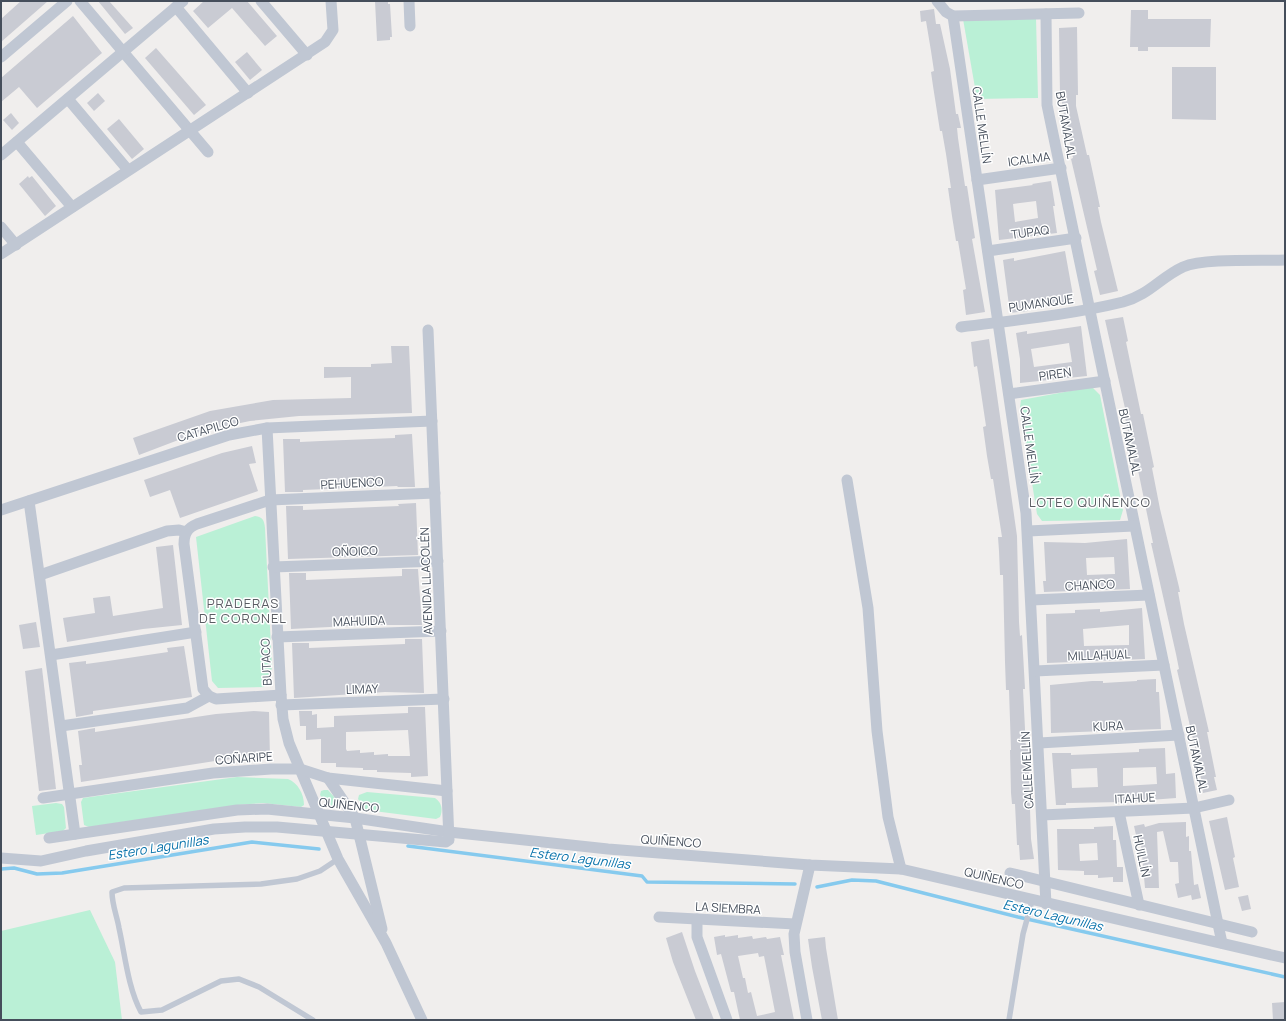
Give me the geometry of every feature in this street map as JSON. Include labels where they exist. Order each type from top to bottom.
[{"type":"street","points":[[1,57],[67,1]]},
{"type":"street","points":[[80,1],[208,152]]},
{"type":"street","points":[[261,1],[307,55]]},
{"type":"street","points":[[1,254],[325,42],[331,35],[333,26],[331,1]]},
{"type":"street","points":[[409,1],[410,26]]},
{"type":"street","points":[[937,1],[946,12],[953,16],[1079,13]]},
{"type":"street","points":[[1,155],[180,4],[248,93]]},
{"type":"street","name":"BUTAMALAL","points":[[1046,14],[1047,105],[1076,238],[1104,381],[1222,944]]},
{"type":"street","name":"CALLE MELLÍN","points":[[953,16],[1028,531],[1046,904]]},
{"type":"street","points":[[68,99],[128,170]]},
{"type":"street","points":[[17,142],[72,207]]},
{"type":"street","name":"ICALMA","points":[[977,180],[1061,168]]},
{"type":"street","points":[[1,227],[16,245]]},
{"type":"street","name":"TUPAQ","points":[[988,251],[1076,238]]},
{"type":"street","name":"PUMANQUE","points":[[961,327],[1090,309],[1123,301],[1148,292],[1178,270],[1190,265],[1205,262],[1285,260]]},
{"type":"street","name":"AVENIDA LLACOLÉN","points":[[428,330],[449,832]]},
{"type":"street","name":"PIREN","points":[[1009,394],[1104,381]]},
{"type":"street","name":"CATAPILCO","points":[[1,510],[229,435],[267,428],[432,421]]},
{"type":"street","name":"BUTACO","points":[[267,428],[277,637],[281,700],[285,730],[338,859],[386,943]]},
{"type":"street","points":[[847,480],[868,608],[877,731],[888,817],[901,869]]},
{"type":"street","name":"PEHUENCO","points":[[186,532],[197,524],[270,500],[435,492]]},
{"type":"street","points":[[29,501],[75,834]]},
{"type":"street","points":[[1028,531],[1134,526]]},
{"type":"street","points":[[40,575],[167,532],[179,530],[186,532],[184,544],[202,685],[209,696],[187,708],[61,726]]},
{"type":"street","name":"OÑOICO","points":[[273,567],[438,561]]},
{"type":"street","name":"CHANCO","points":[[1032,600],[1149,595]]},
{"type":"street","name":"MAHUIDA","points":[[277,637],[441,631]]},
{"type":"street","points":[[51,654],[196,632]]},
{"type":"street","name":"MILLAHUAL","points":[[1035,671],[1164,666]]},
{"type":"street","name":"LIMAY","points":[[209,696],[216,699],[281,700],[444,699]]},
{"type":"street","name":"KURA","points":[[1039,743],[1179,735]]},
{"type":"street","name":"COÑARIPE","points":[[43,798],[219,773],[300,769],[328,778],[447,791]]},
{"type":"street","points":[[328,778],[355,818],[386,943],[422,1020]]},
{"type":"street","name":"ITAHUE","points":[[1042,815],[1194,808],[1229,800]]},
{"type":"street","name":"QUIÑENCO","points":[[49,838],[237,810],[268,809],[355,818],[449,832],[608,849],[810,865],[901,869],[1031,905],[1046,904],[1285,958]]},
{"type":"street","name":"HUILLÍN","points":[[1119,812],[1139,906]]},
{"type":"street","points":[[1,858],[41,861],[86,851],[222,829],[276,827],[360,836],[446,842],[449,840],[449,832]]},
{"type":"street","points":[[807,1020],[794,943],[795,924],[810,865]]},
{"type":"street","points":[[1010,873],[1139,906],[1252,932]]},
{"type":"street","name":"LA SIEMBRA","points":[[659,917],[795,924]]},
{"type":"street","points":[[697,919],[697,938],[728,1020]]},
{"type":"lane","points":[[313,1020],[259,987],[239,979],[221,981],[162,1010],[141,1012],[134,993],[118,923],[112,905],[112,892],[124,888],[261,884],[297,879],[320,872],[338,859]]},
{"type":"lane","points":[[1009,1020],[1026,924],[1031,905]]},
{"type":"green space","points":[[1036,18],[1038,98],[977,99],[963,19]]},
{"type":"green space","points":[[1092,387],[1100,395],[1123,510],[1120,520],[1042,521],[1037,514],[1020,408],[1021,400]]},
{"type":"green space","points":[[255,516],[263,519],[265,528],[272,668],[264,687],[218,688],[212,681],[196,537]]},
{"type":"green space","points":[[237,777],[288,779],[295,783],[300,789],[304,805],[301,807],[263,803],[238,805],[89,827],[84,825],[81,802],[83,798]]},
{"type":"green space","points":[[328,790],[343,807],[329,806],[320,795],[321,791]]},
{"type":"green space","points":[[367,792],[435,798],[442,809],[441,814],[440,817],[436,819],[366,810],[358,799],[359,795]]},
{"type":"green space","points":[[56,803],[62,804],[64,807],[66,828],[63,831],[36,835],[32,806]]},
{"type":"green space","points":[[90,910],[115,962],[122,1020],[1,1020],[1,931]]},
{"type":"building","points":[[21,1],[48,1],[1,42],[1,19]]},
{"type":"building","points":[[98,1],[109,1],[133,28],[125,34]]},
{"type":"building","points":[[204,1],[247,1],[277,36],[265,46],[232,8],[208,28],[193,11]]},
{"type":"building","points":[[375,1],[388,1],[388,4],[390,4],[392,37],[390,37],[390,40],[377,41]]},
{"type":"building","points":[[934,9],[936,24],[940,24],[950,69],[956,114],[958,114],[961,128],[957,128],[958,138],[975,238],[972,239],[985,312],[966,315],[963,290],[966,289],[952,216],[948,188],[951,188],[931,72],[934,71],[931,51],[926,21],[921,22],[920,11]]},
{"type":"building","points":[[1131,10],[1148,10],[1148,19],[1211,19],[1210,47],[1148,47],[1148,51],[1138,51],[1138,47],[1130,47]]},
{"type":"building","points":[[73,16],[102,53],[37,108],[19,87],[1,102],[1,78]]},
{"type":"building","points":[[1077,27],[1078,95],[1076,95],[1076,106],[1087,155],[1089,155],[1100,207],[1098,207],[1101,222],[1118,291],[1100,295],[1094,271],[1097,270],[1071,159],[1073,158],[1062,106],[1062,95],[1060,95],[1059,28]]},
{"type":"building","points":[[156,48],[206,105],[194,115],[145,58]]},
{"type":"building","points":[[247,52],[262,70],[250,80],[235,62]]},
{"type":"building","points":[[1172,67],[1216,67],[1216,120],[1172,119]]},
{"type":"building","points":[[98,93],[105,101],[94,111],[87,103]]},
{"type":"building","points":[[11,113],[19,123],[12,130],[3,120]]},
{"type":"building","points":[[119,119],[144,149],[132,159],[107,129]]},
{"type":"building","points":[[28,176],[29,178],[32,176],[56,206],[45,216],[19,184]]},
{"type":"building","points":[[1051,181],[1057,233],[999,240],[995,190],[1033,185],[1032,184]],"holes":[[[1036,201],[1038,218],[1015,222],[1013,204]]]},
{"type":"building","points":[[1065,251],[1074,301],[1028,308],[1028,311],[1010,313],[1003,260],[1014,258],[1014,261]]},
{"type":"building","points":[[1123,317],[1128,341],[1126,342],[1154,467],[1152,468],[1160,509],[1179,587],[1180,592],[1178,592],[1184,624],[1209,732],[1207,732],[1216,777],[1214,777],[1217,790],[1203,793],[1199,765],[1177,670],[1179,669],[1176,654],[1151,543],[1153,543],[1138,470],[1136,471],[1125,417],[1127,417],[1105,320]]},
{"type":"building","points":[[1081,326],[1087,376],[1020,383],[1020,359],[1016,333],[1027,331],[1027,334]],"holes":[[[1069,343],[1072,362],[1034,367],[1031,349]]]},
{"type":"building","points":[[989,339],[1017,536],[1019,622],[1020,636],[1022,635],[1026,749],[1028,749],[1031,839],[1034,859],[1020,860],[1019,845],[1017,845],[1015,804],[1012,804],[1009,690],[1006,690],[1003,575],[1000,575],[998,537],[1002,537],[993,479],[991,479],[987,456],[983,427],[986,426],[977,366],[974,367],[971,342]]},
{"type":"building","points":[[391,346],[409,346],[412,413],[299,416],[250,421],[202,431],[139,455],[133,438],[210,411],[273,400],[351,398],[351,377],[324,378],[324,367],[371,367],[371,364],[392,363]]},
{"type":"building","points":[[412,434],[415,487],[397,486],[285,492],[283,439],[300,439],[300,442],[395,438],[395,435]]},
{"type":"building","points":[[252,446],[256,463],[249,464],[258,491],[180,518],[170,490],[150,497],[144,480],[222,453]]},
{"type":"building","points":[[416,503],[418,555],[288,559],[286,506],[303,506],[303,510],[399,506],[398,504]]},
{"type":"building","points":[[1127,539],[1130,589],[1044,592],[1043,581],[1046,581],[1044,542],[1085,543]],"holes":[[[1114,557],[1115,574],[1087,575],[1086,558]]]},
{"type":"building","points":[[173,545],[182,625],[143,629],[67,642],[63,618],[95,613],[93,598],[110,596],[113,616],[163,608],[156,547]]},
{"type":"building","points":[[402,569],[418,569],[422,625],[368,625],[291,629],[289,573],[306,573],[306,580],[402,576]]},
{"type":"building","points":[[1142,608],[1145,659],[1047,663],[1046,614],[1075,613],[1075,610],[1100,609],[1100,612]],"holes":[[[1129,625],[1129,645],[1084,646],[1083,629]]]},
{"type":"building","points":[[36,622],[40,647],[23,649],[19,625]]},
{"type":"building","points":[[405,639],[422,639],[424,693],[385,692],[294,698],[292,643],[309,643],[309,648],[405,644]]},
{"type":"building","points":[[184,646],[192,697],[93,711],[93,714],[76,717],[69,663],[86,661],[86,664],[108,661],[168,652],[167,648]]},
{"type":"building","points":[[42,668],[56,789],[39,791],[25,671]]},
{"type":"building","points":[[1156,679],[1156,692],[1159,692],[1161,729],[1051,733],[1050,685],[1092,681],[1103,681],[1103,683]]},
{"type":"building","points":[[408,707],[425,707],[428,776],[411,777],[411,773],[377,772],[377,770],[363,770],[363,768],[336,767],[336,763],[321,763],[321,739],[306,740],[306,726],[300,726],[299,711],[312,711],[312,715],[317,714],[317,728],[334,727],[334,716],[408,713]],"holes":[[[408,730],[410,756],[388,756],[388,754],[374,755],[374,752],[360,753],[360,750],[347,751],[346,732]]]},
{"type":"building","points":[[254,711],[269,712],[270,759],[242,758],[215,761],[81,782],[79,765],[82,765],[78,731],[95,728],[95,732],[216,714]]},
{"type":"building","points":[[1165,748],[1166,774],[1175,773],[1176,798],[1124,802],[1066,803],[1066,805],[1056,805],[1052,753],[1071,753],[1071,755],[1139,752],[1139,749]],"holes":[[[1156,767],[1157,784],[1123,786],[1123,768]],[[1097,768],[1098,787],[1072,788],[1071,769]]]},
{"type":"building","points":[[1227,817],[1239,887],[1225,890],[1209,821]]},
{"type":"building","points":[[1186,822],[1186,837],[1189,836],[1189,851],[1191,851],[1194,885],[1198,884],[1201,898],[1192,900],[1191,895],[1178,898],[1175,884],[1179,883],[1178,862],[1170,862],[1163,831],[1157,832],[1159,888],[1145,888],[1141,844],[1138,844],[1134,826],[1144,824],[1145,827],[1159,823]]},
{"type":"building","points":[[1113,826],[1113,840],[1116,840],[1117,867],[1123,867],[1123,882],[1113,882],[1113,877],[1098,878],[1098,875],[1084,875],[1084,871],[1058,870],[1057,829],[1094,829],[1094,827]],"holes":[[[1097,843],[1098,860],[1080,861],[1079,844]]]},
{"type":"building","points":[[1248,895],[1251,909],[1242,911],[1238,897]]},
{"type":"building","points":[[682,932],[714,1020],[696,1020],[673,962],[666,938]]},
{"type":"building","points":[[738,935],[738,938],[752,936],[753,939],[766,937],[767,939],[780,937],[784,955],[781,955],[794,1020],[740,1020],[734,992],[731,992],[721,954],[717,955],[714,937]],"holes":[[[758,953],[759,957],[764,956],[775,1012],[757,1016],[751,992],[748,993],[745,978],[743,978],[738,956]]]},
{"type":"building","points":[[825,937],[838,1020],[822,1020],[812,967],[808,939]]},
{"type":"building","points":[[1285,1002],[1285,1020],[1273,1020],[1272,1003]]},
{"type":"waterway","name":"Estero Lagunillas","points":[[1,869],[14,868],[37,874],[62,873],[252,842],[319,849]]},
{"type":"waterway","name":"Estero Lagunillas","points":[[408,846],[642,876],[647,882],[795,884]]},
{"type":"waterway","name":"Estero Lagunillas","points":[[817,887],[852,880],[876,881],[1018,917],[1285,977]]},
{"type":"district","name":"LOTEO QUIÑENCO","points":[[1090,502]]},
{"type":"district","name":"PRADERAS DE CORONEL","points":[[243,610]]}]
